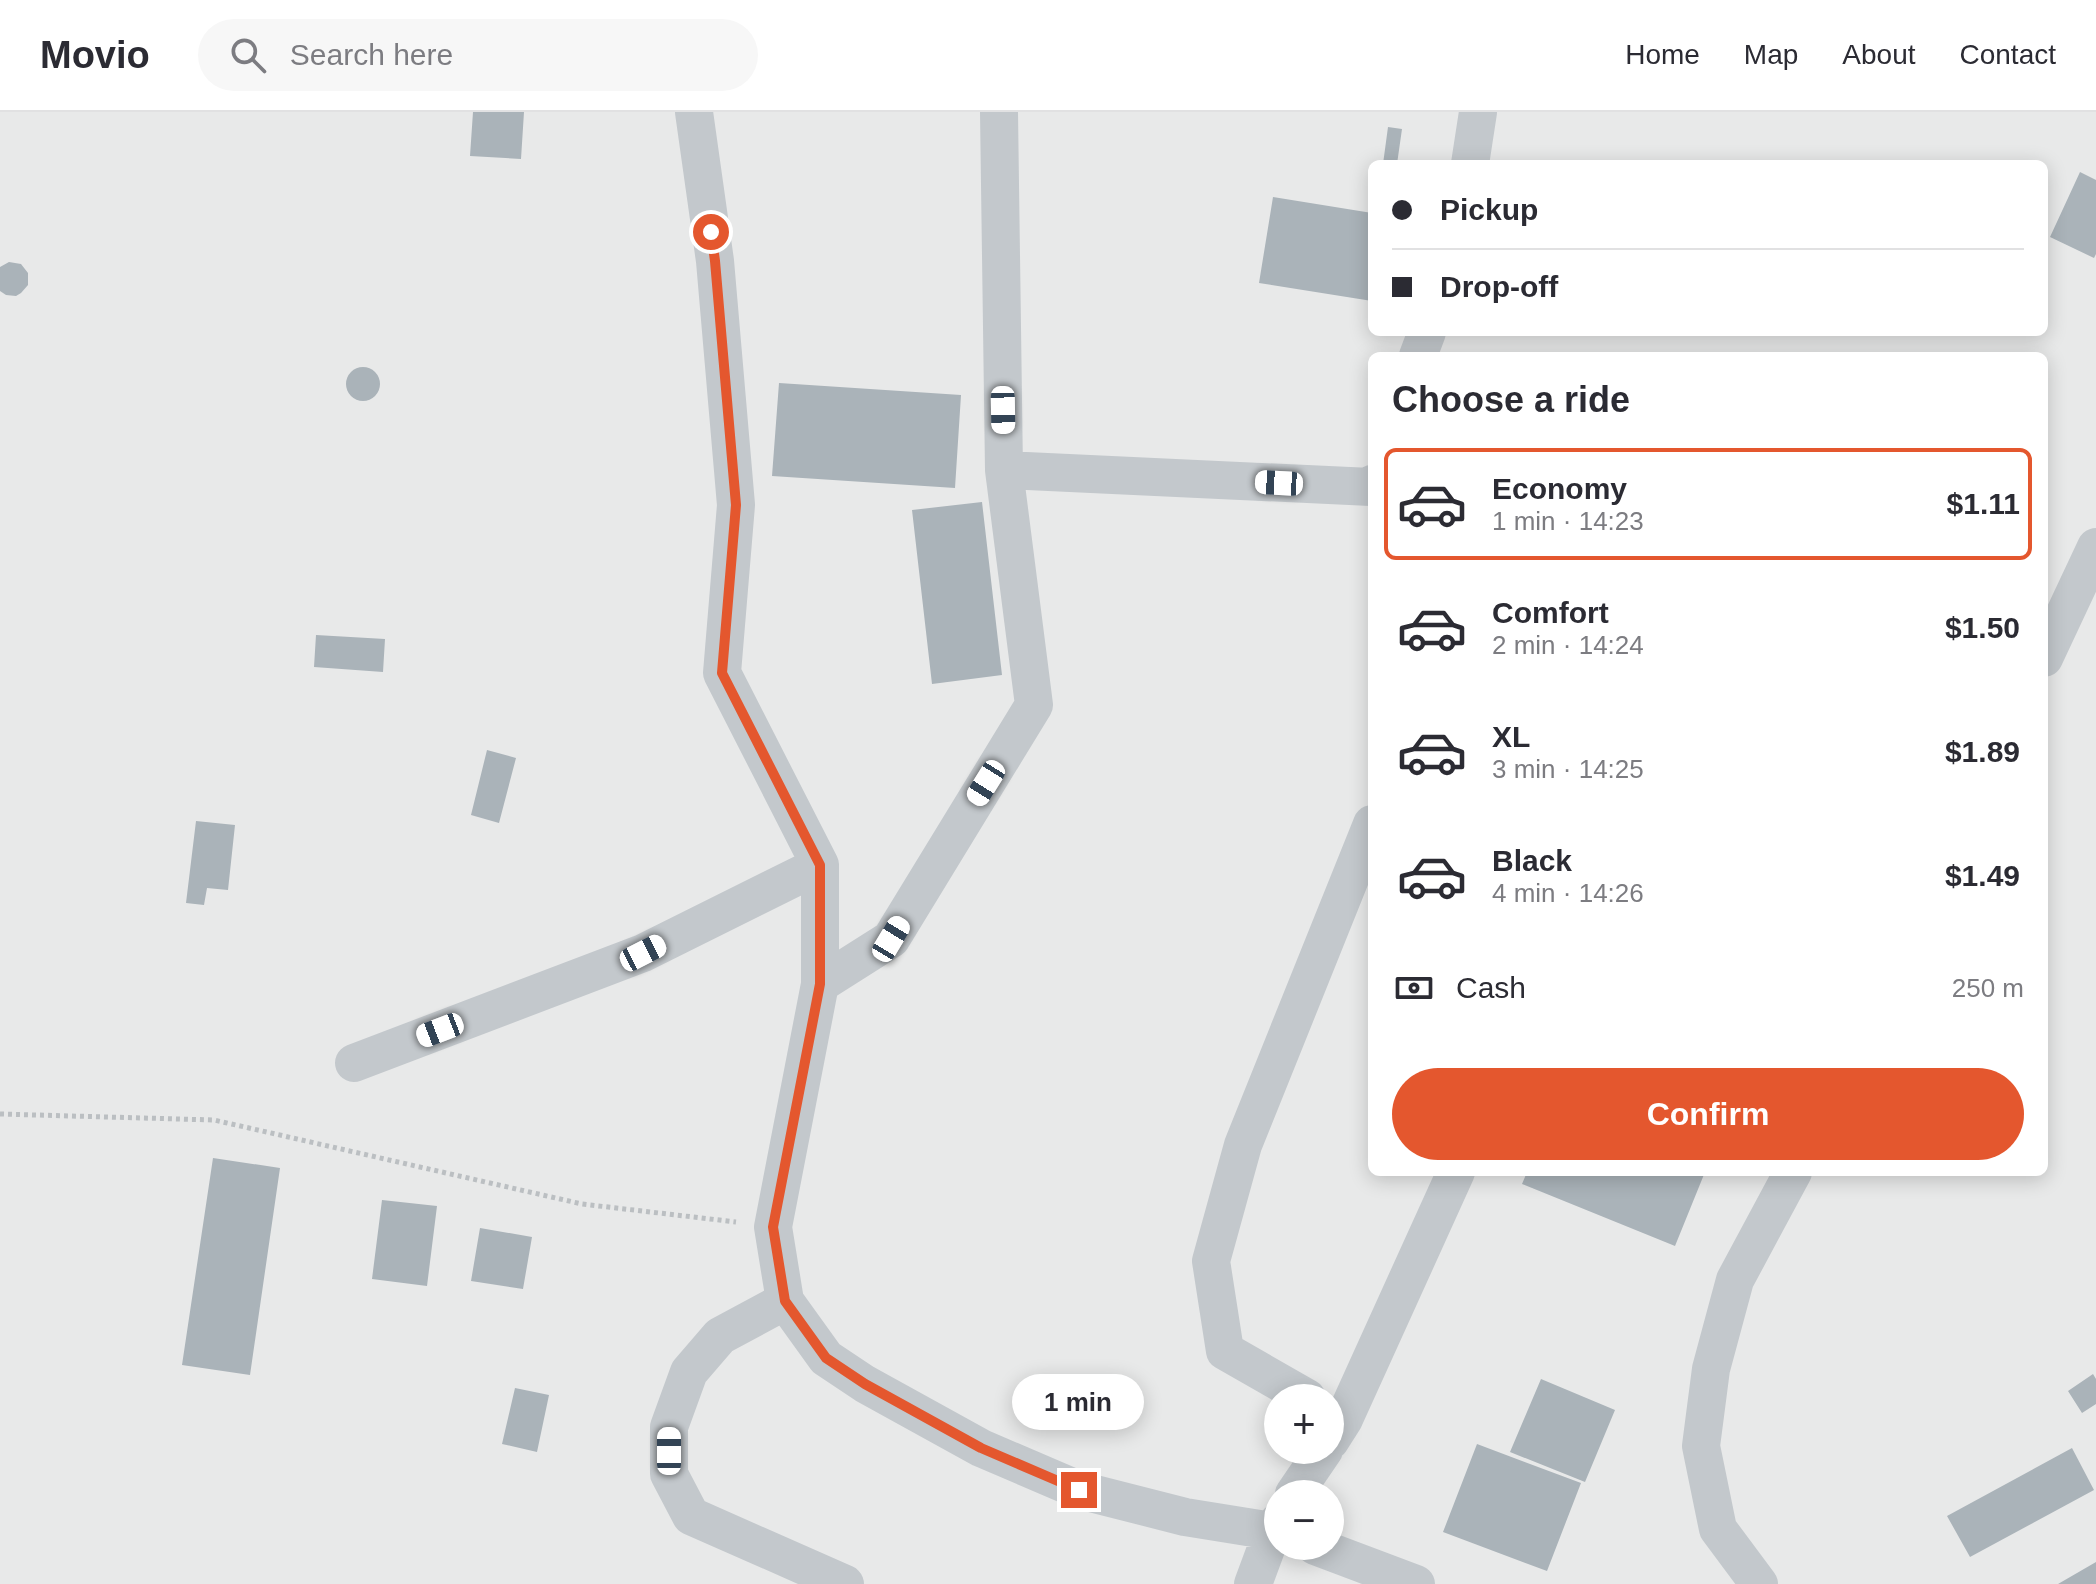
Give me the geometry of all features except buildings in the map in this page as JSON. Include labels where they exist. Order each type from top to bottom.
[{"type":"street","points":[[694,112],[715,261],[736,505],[722,673],[820,865],[820,984],[773,1227],[785,1301],[826,1358],[865,1384],[981,1448],[1079,1490],[1185,1517],[1264,1529]]},
{"type":"street","points":[[820,984],[891,939],[1034,705],[1004,470],[999,112]]},
{"type":"street","points":[[1471,160],[1478,112]]},
{"type":"street","points":[[1004,470],[1368,487]]},
{"type":"street","points":[[2048,649],[2096,547]]},
{"type":"street","points":[[1283,1384],[1225,1351],[1211,1261],[1243,1145],[1368,834]]},
{"type":"street","points":[[354,1063],[643,953],[820,865]]},
{"type":"street","points":[[1344,1405],[1454,1176]]},
{"type":"street","points":[[1759,1584],[1718,1529],[1701,1446],[1711,1369],[1735,1280],[1791,1176]]},
{"type":"street","points":[[785,1301],[720,1336],[689,1372],[669,1427],[669,1474],[691,1516],[845,1584]]},
{"type":"street","points":[[1253,1584],[1264,1557]]},
{"type":"street","points":[[1344,1557],[1416,1584]]},
{"type":"path","points":[[0,1114],[214,1120],[582,1204],[773,1227]]},
{"type":"shaded area","points":[[0,112],[2096,112],[2096,1584],[0,1584]]},
{"type":"route","points":[[711,232],[736,505],[722,673],[820,865],[820,984],[773,1227],[785,1301],[826,1358],[865,1384],[981,1448],[1079,1490]]}]
